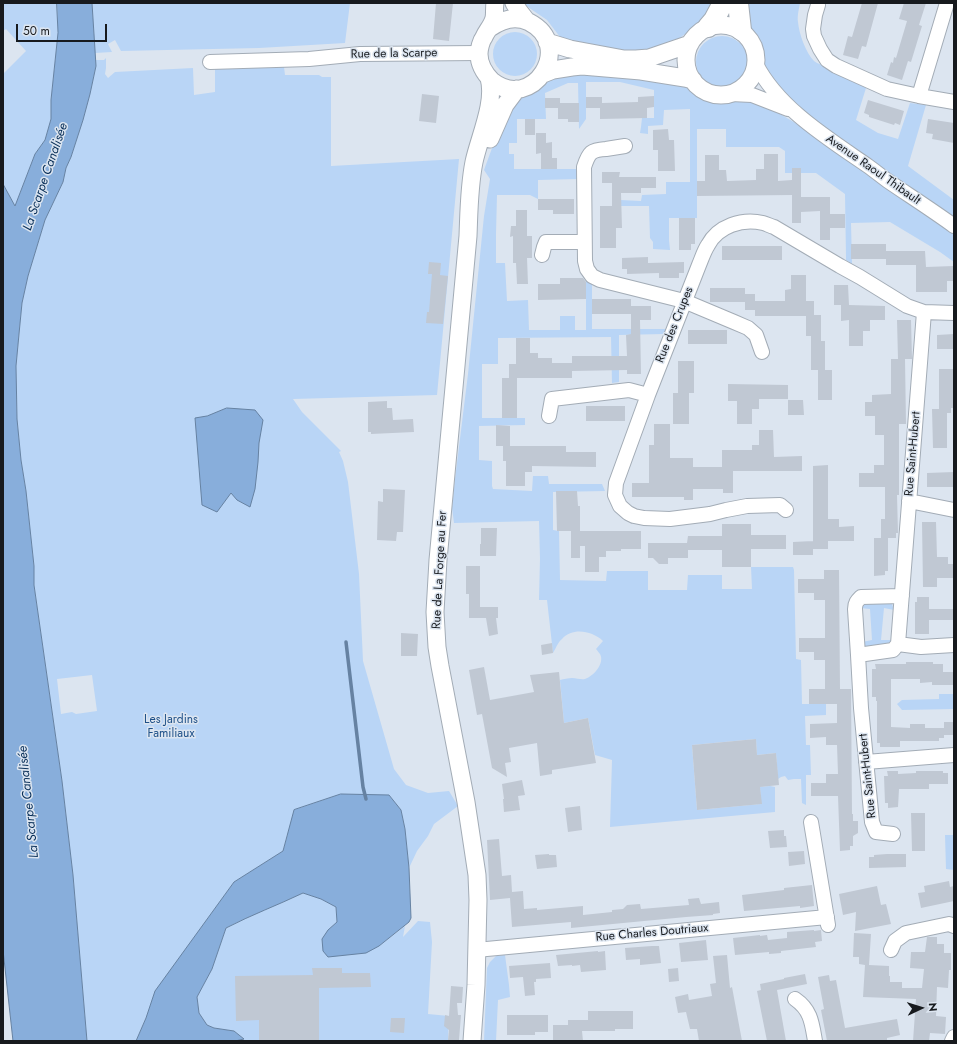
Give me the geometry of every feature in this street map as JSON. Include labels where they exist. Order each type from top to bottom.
[{"type":"highway","points":[[708,27],[714,20],[723,3]]},
{"type":"highway","points":[[738,3],[741,30]]},
{"type":"main road","points":[[490,28],[494,18],[495,3]]},
{"type":"main road","points":[[514,3],[526,20]]},
{"type":"main road","points":[[517,18],[526,20],[539,28],[544,34],[549,48],[548,62],[543,74],[535,82],[517,89],[502,86],[489,78],[482,68],[479,53],[483,37],[490,28],[498,22],[517,18]]},
{"type":"main road","points":[[713,25],[725,25],[741,30],[749,38],[757,58],[755,71],[748,83],[737,92],[725,95],[712,94],[701,89],[692,80],[686,66],[687,51],[690,44],[697,34],[713,25]]},
{"type":"main road","points":[[547,42],[570,49],[636,60],[649,58],[690,44]]},
{"type":"main road","points":[[543,74],[553,70],[582,66],[641,71],[692,80]]},
{"type":"main road","points":[[468,236],[469,198],[476,153],[488,113],[491,85],[489,78]]},
{"type":"main road","points":[[468,236],[481,162],[505,105],[517,89]]},
{"type":"main road","name":"Rue de La Forge au Fer","points":[[468,236],[435,612],[437,647],[440,666],[466,802],[477,875],[478,900],[472,1041]]},
{"type":"street","points":[[919,96],[947,3]]},
{"type":"street","points":[[818,5],[814,22],[814,36],[820,49],[828,60],[836,66],[894,92],[954,102]]},
{"type":"street","name":"Rue de la Scarpe","points":[[210,62],[309,59],[360,54],[479,53]]},
{"type":"street","points":[[756,64],[778,95],[794,112]]},
{"type":"street","points":[[731,94],[752,95],[794,112]]},
{"type":"street","name":"Avenue Raoul Thibault","points":[[794,112],[831,141],[954,226]]},
{"type":"street","points":[[625,146],[598,149],[593,151],[588,156],[584,166],[584,242],[587,269],[592,276],[600,280],[684,301],[748,328],[756,335],[762,352]]},
{"type":"street","name":"Rue des Crupes","points":[[786,510],[780,505],[747,506],[710,514],[670,519],[644,518],[628,513],[620,506],[615,495],[616,483],[648,394],[708,244],[725,228],[735,224],[753,222],[764,223],[774,227],[907,306],[924,312],[954,313]]},
{"type":"street","points":[[542,255],[546,242],[584,242]]},
{"type":"street","name":"Rue Saint-Hubert","points":[[898,644],[924,312]]},
{"type":"street","points":[[549,416],[552,399],[629,390],[648,394]]},
{"type":"street","points":[[909,501],[954,510]]},
{"type":"street","name":"Rue Saint-Hubert","points":[[892,834],[876,832],[872,822],[861,708],[855,604],[861,597],[902,596]]},
{"type":"street","points":[[858,655],[893,650],[898,644],[921,647],[954,644]]},
{"type":"street","points":[[866,762],[954,755]]},
{"type":"street","name":"Rue Charles Doutriaux","points":[[476,950],[828,921],[812,822]]},
{"type":"street","points":[[891,950],[895,941],[906,933],[949,924],[954,926]]},
{"type":"street","points":[[795,999],[802,1003],[810,1016],[815,1041]]},
{"type":"street","points":[[952,1041],[954,1037]]},
{"type":"green space","points":[[3,3],[57,3],[58,33],[51,100],[51,119],[45,140],[35,154],[15,206],[3,184],[3,72],[4,73],[26,51],[6,29],[3,31]]},
{"type":"green space","points":[[92,3],[350,3],[345,43],[259,48],[121,51],[115,40],[108,44],[112,52],[95,53]]},
{"type":"green space","points":[[524,3],[716,3],[705,18],[671,43],[643,50],[621,51],[567,40],[560,37],[547,20]]},
{"type":"green space","points":[[738,3],[800,3],[798,17],[801,38],[811,58],[866,88],[856,120],[878,133],[898,139],[910,103],[926,105],[908,166],[954,200],[954,220],[815,121],[795,104],[772,80],[764,68],[760,41],[745,21]]},
{"type":"green space","points":[[519,32],[524,33],[531,38],[536,45],[536,63],[531,70],[524,75],[511,76],[506,75],[499,70],[494,63],[493,50],[494,45],[499,38],[506,33]]},
{"type":"green space","points":[[722,36],[736,40],[744,48],[748,62],[744,76],[736,84],[722,88],[708,84],[700,76],[696,62],[700,48],[708,40]]},
{"type":"green space","name":"Les Jardins Familiaux","points":[[106,58],[105,74],[108,78],[115,72],[193,68],[194,95],[215,92],[215,68],[284,67],[285,75],[319,75],[322,77],[331,77],[331,166],[459,159],[437,395],[293,399],[302,412],[341,451],[339,452],[343,461],[348,482],[359,574],[363,661],[394,769],[406,785],[428,793],[449,791],[458,806],[434,824],[428,836],[417,851],[409,868],[405,829],[401,810],[389,795],[287,835],[283,851],[234,882],[184,952],[146,1018],[136,1041],[87,1041],[73,875],[62,781],[34,585],[34,566],[17,419],[16,366],[22,303],[28,276],[45,220],[63,182],[66,168],[83,120],[96,67],[95,60],[104,60]],"holes":[[[92,675],[97,711],[76,714],[72,712],[61,714],[57,679]]]},
{"type":"green space","points":[[578,71],[689,86],[698,95],[713,101],[725,102],[744,99],[764,105],[802,127],[954,233],[954,262],[890,222],[851,223],[852,264],[846,260],[845,194],[816,173],[785,173],[785,151],[779,147],[726,147],[726,129],[697,129],[697,218],[669,218],[670,250],[653,249],[653,242],[650,238],[649,206],[621,206],[620,200],[641,201],[642,195],[666,194],[666,182],[690,182],[690,109],[664,110],[663,125],[648,126],[648,134],[640,133],[642,118],[654,118],[654,90],[620,82],[586,82],[586,119],[579,129],[578,83],[568,83],[545,93],[546,119],[517,119],[517,143],[509,143],[509,154],[514,154],[514,169],[579,169],[579,179],[538,180],[538,199],[530,195],[497,195],[496,263],[505,263],[507,301],[528,300],[529,330],[560,330],[560,316],[575,316],[575,330],[586,330],[586,278],[592,281],[592,329],[666,329],[664,334],[619,335],[619,382],[612,383],[611,337],[498,338],[498,364],[482,364],[482,418],[525,418],[525,425],[479,426],[479,460],[492,461],[493,489],[532,491],[533,476],[548,476],[549,484],[602,484],[605,491],[553,492],[553,530],[559,531],[560,580],[606,581],[607,571],[648,571],[648,590],[687,590],[688,575],[722,575],[722,589],[752,589],[751,567],[793,567],[796,659],[801,660],[802,704],[826,704],[826,715],[805,716],[806,745],[810,745],[811,775],[806,775],[806,805],[802,803],[801,779],[788,780],[785,776],[778,779],[776,753],[757,755],[756,739],[692,745],[697,810],[761,804],[760,787],[770,786],[775,787],[775,812],[610,827],[612,760],[595,755],[588,718],[564,723],[560,680],[570,678],[583,679],[592,675],[600,665],[600,654],[596,649],[603,641],[588,633],[572,633],[566,635],[558,643],[553,653],[547,600],[539,600],[539,521],[454,523],[452,508],[455,479],[468,374],[484,216],[490,179],[484,170],[499,129],[517,98],[549,77]]},
{"type":"green space","points":[[885,600],[892,604],[894,610],[884,608],[881,640],[891,640],[891,644],[868,649],[862,642],[872,640],[870,609],[860,608],[864,602]]},
{"type":"green space","points":[[939,694],[954,694],[954,709],[902,710],[897,704],[902,700],[939,699]]},
{"type":"green space","points":[[945,835],[954,835],[954,870],[946,869]]},
{"type":"green space","points":[[303,893],[321,899],[336,907],[337,922],[328,930],[379,946],[405,926],[403,937],[418,921],[430,922],[432,942],[428,1014],[449,1016],[448,1041],[235,1041],[243,1038],[234,1031],[214,1028],[207,1025],[199,1013],[197,997],[212,969],[226,928]]},
{"type":"green space","points":[[505,955],[510,997],[498,1000],[496,1041],[484,1041],[487,968],[496,956]]},
{"type":"water","name":"La Scarpe Canalisée","points":[[57,3],[92,3],[96,66],[83,120],[66,168],[63,182],[45,220],[28,276],[22,303],[16,366],[17,419],[34,566],[34,585],[62,781],[73,875],[87,1041],[13,1041],[3,950],[3,184],[15,206],[35,154],[45,140],[51,119],[51,100],[58,33]]},
{"type":"water","points":[[227,408],[255,410],[263,420],[259,443],[255,489],[250,507],[237,500],[231,493],[217,512],[202,505],[195,418],[207,416]]},
{"type":"water","points":[[341,794],[389,795],[401,810],[405,829],[409,868],[411,918],[409,922],[379,946],[366,953],[328,957],[323,951],[322,939],[328,930],[337,922],[336,907],[321,899],[303,893],[226,928],[212,969],[197,997],[199,1013],[207,1025],[214,1028],[234,1031],[244,1039],[235,1041],[136,1041],[155,991],[234,882],[283,851],[294,810]]},
{"type":"building","points":[[436,3],[453,3],[449,41],[433,39]]},
{"type":"building","points":[[862,3],[878,3],[866,47],[862,46],[858,59],[843,55],[848,36],[852,37]]},
{"type":"building","points":[[904,3],[926,3],[919,25],[922,26],[911,62],[908,61],[902,80],[887,75],[891,62],[893,63],[894,57],[896,58],[907,21],[899,19]]},
{"type":"building","points":[[422,94],[439,96],[436,123],[419,121]]},
{"type":"building","points":[[654,96],[654,107],[647,108],[647,118],[600,119],[600,108],[586,108],[586,97],[602,97],[602,103],[638,102],[638,97]]},
{"type":"building","points":[[545,98],[560,98],[560,103],[579,103],[579,122],[568,122],[568,119],[558,119],[558,108],[545,108]]},
{"type":"building","points":[[868,100],[904,111],[900,125],[895,123],[894,125],[869,117],[869,115],[864,113]]},
{"type":"building","points":[[525,119],[535,119],[535,135],[525,135]]},
{"type":"building","points":[[928,119],[954,123],[954,143],[932,139],[933,134],[926,133]]},
{"type":"building","points":[[668,129],[669,140],[674,140],[675,171],[658,171],[658,150],[653,150],[653,130]]},
{"type":"building","points":[[536,133],[546,133],[546,143],[552,142],[552,158],[557,158],[557,169],[541,169],[541,153],[536,154]]},
{"type":"building","points":[[764,154],[778,154],[778,181],[792,180],[792,168],[801,168],[801,197],[830,197],[830,214],[845,214],[845,228],[830,228],[830,240],[820,240],[820,211],[801,212],[801,223],[792,223],[792,195],[697,196],[697,181],[705,181],[705,155],[719,155],[719,170],[726,170],[727,181],[756,180],[756,169],[764,169]]},
{"type":"building","points":[[602,172],[620,172],[619,177],[656,177],[656,188],[641,188],[641,193],[621,193],[622,228],[616,228],[616,248],[600,248],[600,206],[612,206],[612,183],[602,183]]},
{"type":"building","points":[[538,199],[574,199],[574,214],[553,214],[553,210],[538,210]]},
{"type":"building","points":[[516,210],[527,210],[527,236],[532,236],[532,258],[527,258],[528,284],[517,284],[516,263],[513,263],[513,236],[510,237],[511,226],[516,226]]},
{"type":"building","points":[[679,218],[695,218],[695,244],[691,244],[691,250],[679,250]]},
{"type":"building","points":[[851,244],[886,244],[886,259],[851,259]]},
{"type":"building","points":[[722,246],[782,246],[782,260],[722,260]]},
{"type":"building","points":[[886,251],[925,251],[926,267],[954,266],[954,281],[947,281],[947,292],[916,292],[916,265],[886,265]]},
{"type":"building","points":[[648,257],[648,263],[684,262],[684,273],[679,273],[679,278],[659,278],[659,273],[627,274],[627,269],[622,269],[622,258]]},
{"type":"building","points":[[429,262],[441,263],[440,275],[448,276],[443,324],[426,323],[427,312],[429,312],[432,274],[428,274]]},
{"type":"building","points":[[791,275],[806,275],[806,301],[814,301],[814,315],[821,315],[821,341],[825,341],[825,370],[832,370],[832,400],[818,400],[818,370],[811,370],[811,336],[806,336],[806,316],[755,316],[755,310],[745,310],[745,302],[710,302],[710,288],[745,288],[745,294],[755,294],[755,301],[785,301],[785,290],[791,289]]},
{"type":"building","points":[[560,278],[583,278],[586,282],[586,299],[538,300],[538,284],[560,284]]},
{"type":"building","points":[[834,285],[848,285],[849,305],[885,306],[885,320],[870,320],[870,331],[863,331],[863,346],[849,346],[849,320],[841,321],[841,305],[834,305]]},
{"type":"building","points":[[592,299],[631,299],[631,314],[592,314]]},
{"type":"building","points":[[631,306],[651,306],[651,320],[640,320],[641,374],[627,374],[627,370],[572,371],[572,378],[517,378],[517,418],[502,418],[502,378],[509,378],[509,364],[516,364],[516,338],[530,338],[530,353],[538,353],[538,358],[552,358],[552,363],[572,363],[572,356],[627,356],[626,335],[631,334]]},
{"type":"building","points":[[897,320],[911,320],[912,359],[898,359]]},
{"type":"building","points":[[688,330],[727,330],[727,344],[688,344]]},
{"type":"building","points":[[954,334],[954,349],[937,349],[937,335]]},
{"type":"building","points":[[891,359],[905,359],[906,424],[899,424],[899,495],[897,495],[898,533],[896,533],[896,538],[888,538],[888,571],[885,571],[885,575],[874,576],[874,538],[881,538],[881,519],[885,519],[885,487],[859,487],[859,473],[874,473],[874,465],[884,465],[884,435],[875,435],[875,416],[865,416],[865,402],[872,402],[872,395],[891,394]]},
{"type":"building","points":[[678,361],[694,361],[694,393],[689,393],[689,424],[673,424],[673,393],[678,393]]},
{"type":"building","points":[[939,369],[953,369],[954,408],[951,408],[951,413],[947,413],[947,448],[933,448],[932,409],[939,409]]},
{"type":"building","points":[[728,384],[788,385],[788,399],[759,399],[759,409],[752,409],[752,424],[737,424],[737,401],[728,401]]},
{"type":"building","points":[[788,400],[803,400],[804,415],[788,415]]},
{"type":"building","points":[[387,401],[387,408],[392,408],[393,420],[413,419],[414,432],[371,434],[371,432],[368,432],[368,402]]},
{"type":"building","points":[[586,406],[625,406],[625,421],[586,421]]},
{"type":"building","points":[[654,424],[670,424],[670,458],[693,458],[693,467],[722,467],[722,450],[752,450],[752,445],[759,445],[759,430],[773,430],[774,457],[802,456],[802,471],[733,471],[733,493],[723,493],[723,489],[693,489],[693,500],[684,500],[684,497],[632,497],[632,483],[649,483],[649,445],[654,445]]},
{"type":"building","points":[[496,425],[510,426],[510,446],[566,446],[566,452],[596,452],[596,467],[532,466],[532,472],[525,472],[525,486],[506,486],[506,461],[503,461],[503,446],[496,446]]},
{"type":"building","points":[[828,465],[828,519],[839,519],[839,527],[854,526],[854,541],[828,541],[828,549],[813,549],[813,466]]},
{"type":"building","points":[[954,472],[954,487],[927,487],[927,473]]},
{"type":"building","points":[[383,489],[405,490],[403,532],[397,532],[396,541],[377,540],[378,501],[383,502]]},
{"type":"building","points":[[556,491],[577,491],[578,506],[580,506],[580,531],[641,531],[641,549],[606,551],[606,557],[599,557],[599,572],[585,572],[585,546],[580,546],[580,558],[571,558],[571,531],[557,531]]},
{"type":"building","points":[[922,522],[936,522],[937,557],[948,557],[948,564],[954,564],[954,578],[937,578],[937,587],[923,587]]},
{"type":"building","points":[[722,524],[751,524],[751,535],[786,535],[786,549],[751,549],[751,567],[722,567],[722,550],[688,550],[688,558],[668,558],[668,564],[659,564],[653,558],[648,558],[648,543],[687,543],[688,536],[722,536]]},
{"type":"building","points":[[481,528],[497,528],[496,556],[480,556]]},
{"type":"building","points":[[813,541],[813,555],[793,555],[793,542]]},
{"type":"building","points":[[466,566],[480,566],[480,607],[498,607],[498,618],[496,618],[498,634],[489,636],[486,618],[469,618],[469,594],[466,594]]},
{"type":"building","points":[[824,570],[839,570],[840,689],[851,689],[852,814],[853,821],[858,821],[858,833],[853,836],[853,846],[850,846],[850,850],[840,851],[838,796],[811,796],[811,783],[826,783],[826,774],[838,774],[837,745],[826,745],[826,737],[810,738],[810,724],[837,723],[837,704],[809,704],[809,689],[825,689],[825,660],[814,660],[814,652],[799,652],[799,638],[825,638],[825,600],[814,600],[814,593],[798,593],[798,579],[824,579]]},
{"type":"building","points":[[917,597],[929,597],[929,609],[954,609],[954,620],[929,620],[929,634],[915,634],[915,602],[917,602]]},
{"type":"building","points":[[401,633],[418,634],[417,656],[401,656]]},
{"type":"building","points":[[552,643],[553,653],[542,655],[541,645]]},
{"type":"building","points":[[906,662],[933,662],[933,664],[943,664],[943,672],[954,672],[954,685],[932,685],[932,682],[920,683],[920,679],[891,679],[891,727],[910,728],[910,724],[925,724],[925,728],[944,728],[944,722],[954,722],[954,735],[944,735],[944,738],[939,738],[939,741],[900,741],[900,747],[880,747],[880,743],[877,743],[877,701],[876,697],[872,697],[872,669],[876,669],[875,664],[906,664]]},
{"type":"building","points":[[484,667],[490,700],[534,692],[530,675],[559,672],[564,723],[588,718],[596,763],[552,770],[552,774],[540,776],[537,743],[509,748],[511,762],[505,763],[507,777],[492,768],[482,714],[477,715],[469,670]]},
{"type":"building","points":[[756,739],[757,755],[776,753],[779,785],[760,787],[762,804],[697,810],[692,745]]},
{"type":"building","points":[[887,771],[898,771],[898,774],[916,773],[916,771],[943,771],[943,773],[948,773],[948,784],[929,784],[929,789],[899,789],[898,807],[888,808],[888,803],[885,803],[884,776],[888,776]]},
{"type":"building","points":[[522,780],[525,795],[518,796],[520,810],[504,812],[502,784]]},
{"type":"building","points":[[580,806],[582,830],[568,832],[565,808]]},
{"type":"building","points":[[911,813],[925,813],[925,851],[912,851]]},
{"type":"building","points":[[784,830],[787,847],[770,848],[768,831]]},
{"type":"building","points":[[499,839],[502,876],[511,875],[512,892],[523,891],[524,909],[537,908],[537,910],[583,906],[583,915],[612,912],[612,910],[623,909],[627,905],[640,904],[641,909],[689,905],[688,899],[699,898],[701,904],[719,902],[720,913],[713,915],[571,928],[571,922],[512,927],[510,898],[490,900],[487,840]]},
{"type":"building","points":[[804,851],[805,864],[789,866],[788,852]]},
{"type":"building","points":[[887,854],[906,854],[906,867],[869,868],[869,857]]},
{"type":"building","points":[[535,855],[556,855],[557,867],[537,869]]},
{"type":"building","points":[[949,881],[950,887],[954,886],[954,901],[921,908],[918,893],[925,892],[924,886]]},
{"type":"building","points":[[812,885],[814,906],[744,911],[742,895]]},
{"type":"building","points":[[877,886],[881,905],[886,904],[891,924],[855,931],[856,912],[843,915],[839,894]]},
{"type":"building","points":[[821,930],[822,941],[815,942],[816,947],[781,951],[781,953],[769,954],[769,952],[735,955],[733,938],[767,935],[768,940],[787,938],[787,932]]},
{"type":"building","points":[[854,933],[871,934],[869,965],[889,966],[890,982],[902,982],[902,988],[922,988],[924,969],[910,968],[911,952],[925,952],[927,937],[937,937],[937,944],[944,944],[944,953],[951,953],[951,970],[949,970],[948,988],[937,987],[936,1016],[946,1017],[945,1034],[930,1033],[929,1041],[913,1041],[916,999],[863,997],[865,965],[859,964],[859,957],[853,957]]},
{"type":"building","points":[[706,940],[708,960],[681,962],[679,943]]},
{"type":"building","points":[[659,946],[661,963],[640,965],[640,959],[626,960],[625,948]]},
{"type":"building","points":[[605,951],[606,970],[581,972],[580,965],[558,966],[556,955]]},
{"type":"building","points":[[727,955],[730,988],[732,987],[742,1041],[699,1041],[697,1029],[690,1029],[686,1012],[678,1013],[675,997],[688,994],[689,1000],[712,996],[710,984],[716,983],[713,956]]},
{"type":"building","points":[[550,963],[551,978],[536,979],[536,982],[534,982],[535,995],[525,996],[523,977],[510,978],[509,966]]},
{"type":"building","points":[[312,968],[342,968],[342,973],[370,973],[371,987],[319,988],[319,1040],[259,1041],[259,1020],[236,1021],[235,976],[313,975]]},
{"type":"building","points":[[678,968],[679,981],[669,982],[668,969]]},
{"type":"building","points":[[805,974],[807,984],[777,990],[786,1041],[767,1041],[757,991],[761,990],[760,984]]},
{"type":"building","points":[[829,975],[830,981],[836,980],[845,1028],[897,1019],[900,1035],[887,1038],[887,1041],[827,1041],[821,1010],[824,1009],[818,977]]},
{"type":"building","points":[[451,986],[463,987],[462,1003],[457,1003],[458,1015],[461,1015],[459,1040],[448,1040],[449,1030],[444,1026],[445,1015],[449,1016]]},
{"type":"building","points":[[588,1011],[633,1011],[633,1029],[615,1029],[615,1031],[582,1031],[583,1041],[553,1041],[553,1025],[568,1025],[568,1020],[588,1020]]},
{"type":"building","points":[[507,1015],[548,1015],[548,1032],[535,1032],[535,1035],[507,1035]]},
{"type":"building","points":[[391,1018],[405,1018],[404,1033],[390,1032]]},
{"type":"waterway","points":[[346,642],[363,787],[366,799]]}]
